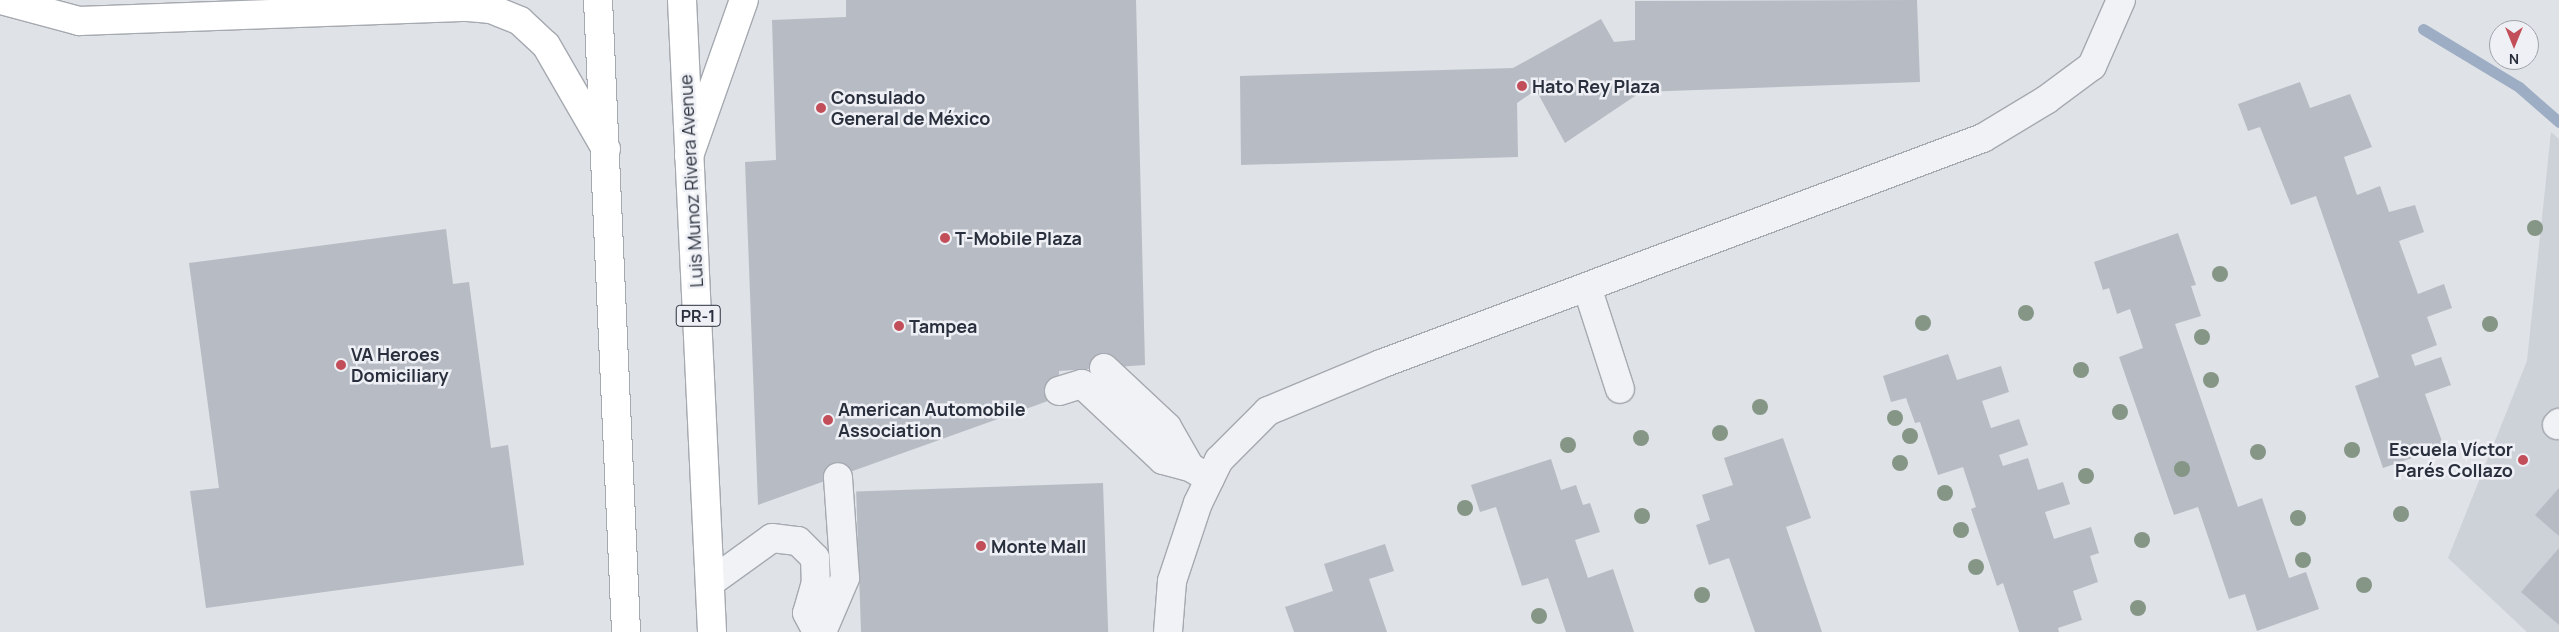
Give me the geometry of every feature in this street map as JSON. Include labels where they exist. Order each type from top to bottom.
[{"type":"main road","points":[[1,0],[79,21],[468,6],[491,9],[520,21],[546,45],[606,149]]},
{"type":"main road","points":[[598,0],[626,632]]},
{"type":"main road","name":"Luis Munoz Rivera Avenue","points":[[682,0],[712,632]]},
{"type":"main road","points":[[689,156],[744,0]]},
{"type":"street","points":[[1168,632],[1172,580],[1200,473],[1219,460],[1268,411],[1381,364],[1983,138],[2046,100],[2092,66],[2121,0]]},
{"type":"street","points":[[1587,287],[1620,389]]},
{"type":"street","points":[[1104,368],[1167,427],[1200,473]]},
{"type":"street","points":[[1059,391],[1082,384],[1163,460],[1200,473]]},
{"type":"street","points":[[822,632],[845,578],[838,477]]},
{"type":"street","points":[[711,582],[772,538],[798,541],[815,558],[816,582],[807,613],[817,632]]},
{"type":"shaded area","name":"Escuela Víctor Parés Collazo","points":[[2551,132],[2559,139],[2559,632],[2527,632],[2448,558],[2527,361]]},
{"type":"building","name":"T-Mobile Plaza","points":[[846,0],[1136,0],[1145,365],[1059,371],[1059,397],[758,505],[745,162],[776,160],[772,20],[846,17]]},
{"type":"building","name":"Hato Rey Plaza","points":[[1917,0],[1920,82],[1641,92],[1565,143],[1536,90],[1517,103],[1518,157],[1241,165],[1240,76],[1513,68],[1601,19],[1614,42],[1635,40],[1635,1]]},
{"type":"building","points":[[2300,82],[2310,108],[2350,94],[2372,147],[2344,157],[2357,195],[2380,186],[2389,212],[2415,205],[2424,232],[2399,241],[2418,294],[2444,284],[2452,308],[2427,317],[2437,345],[2411,355],[2415,366],[2441,357],[2451,385],[2425,394],[2444,447],[2383,468],[2355,386],[2379,377],[2316,196],[2291,205],[2260,127],[2248,131],[2238,104]]},
{"type":"building","name":"VA Heroes Domiciliary","points":[[446,229],[453,284],[469,282],[491,448],[508,445],[524,565],[206,608],[190,491],[219,488],[189,263]]},
{"type":"building","points":[[2178,233],[2196,285],[2191,286],[2201,316],[2175,324],[2238,507],[2262,498],[2289,578],[2306,572],[2319,609],[2257,631],[2245,594],[2229,599],[2198,507],[2174,515],[2119,357],[2143,348],[2130,309],[2117,314],[2109,288],[2103,290],[2094,262]]},
{"type":"building","points":[[1948,354],[1957,380],[2001,366],[2009,392],[1982,401],[1991,428],[2019,419],[2028,445],[1999,455],[2003,466],[2028,458],[2038,490],[2063,482],[2070,504],[2045,512],[2054,539],[2091,527],[2099,553],[2090,556],[2098,582],[2073,591],[2082,620],[2058,628],[2059,632],[2019,632],[2003,583],[1997,586],[1971,509],[1976,507],[1963,467],[1938,475],[1920,422],[1915,423],[1906,398],[1891,402],[1883,376]]},
{"type":"building","points":[[1783,438],[1811,518],[1786,527],[1822,632],[1755,632],[1729,558],[1709,565],[1696,525],[1710,520],[1702,495],[1733,485],[1724,458]]},
{"type":"building","points":[[1551,459],[1561,490],[1576,485],[1583,505],[1590,503],[1600,532],[1575,540],[1588,578],[1613,569],[1634,632],[1566,632],[1548,578],[1522,586],[1496,507],[1480,512],[1471,485]]},
{"type":"building","name":"Monte Mall","points":[[1103,483],[1108,632],[861,632],[856,492]]},
{"type":"building","points":[[2559,488],[2559,536],[2535,515]]},
{"type":"building","points":[[1385,544],[1394,571],[1369,579],[1387,632],[1294,632],[1285,607],[1333,591],[1324,564]]},
{"type":"building","points":[[2559,548],[2559,625],[2521,592]]},
{"type":"waterway","points":[[2423,29],[2519,87],[2559,122]]},
{"type":"place","name":"Hato Rey Plaza","points":[[1522,86]]},
{"type":"place","name":"Consulado General de México","points":[[821,108]]},
{"type":"place","name":"T-Mobile Plaza","points":[[945,238]]},
{"type":"place","name":"Tampea","points":[[899,326]]},
{"type":"place","name":"VA Heroes Domiciliary","points":[[341,365]]},
{"type":"place","name":"American Automobile Association","points":[[828,420]]},
{"type":"place","name":"Escuela Víctor Parés Collazo","points":[[2523,460]]},
{"type":"place","name":"Monte Mall","points":[[981,546]]}]
